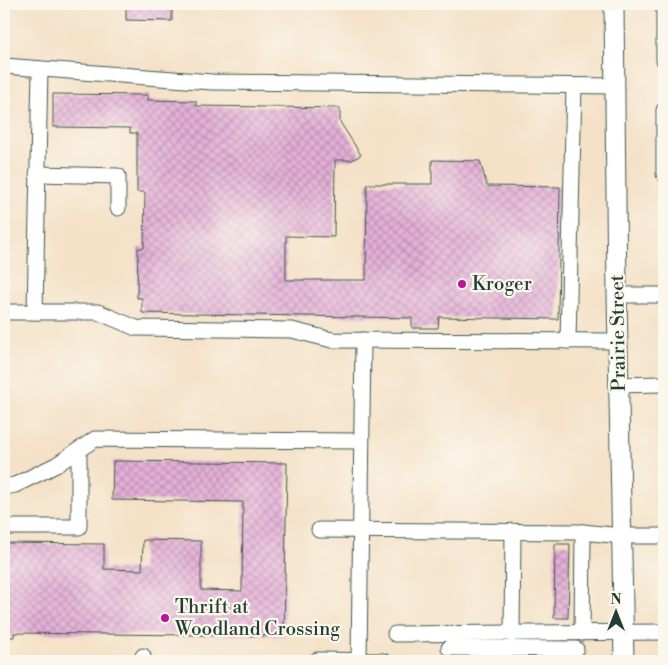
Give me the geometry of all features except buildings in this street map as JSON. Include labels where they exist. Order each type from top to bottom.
[{"type":"main road","name":"Prairie Street","points":[[614,4],[618,385],[624,661]]},
{"type":"lane","points":[[664,4],[664,60]]},
{"type":"lane","points":[[4,66],[212,82],[616,86]]},
{"type":"lane","points":[[35,312],[40,69]]},
{"type":"lane","points":[[568,341],[574,86]]},
{"type":"lane","points":[[664,110],[664,174]]},
{"type":"lane","points":[[37,174],[118,176],[118,208]]},
{"type":"lane","points":[[617,295],[660,295]]},
{"type":"lane","points":[[4,312],[98,312],[136,328],[292,330],[332,340],[618,341]]},
{"type":"lane","points":[[359,661],[363,340]]},
{"type":"lane","points":[[618,385],[660,384]]},
{"type":"lane","points":[[4,487],[15,485],[56,465],[96,439],[361,442]]},
{"type":"lane","points":[[4,527],[79,527],[79,450]]},
{"type":"lane","points":[[320,530],[582,532],[621,536],[664,536]]},
{"type":"lane","points":[[512,531],[512,634]]},
{"type":"lane","points":[[582,532],[582,633]]},
{"type":"lane","points":[[449,648],[512,634],[664,632]]},
{"type":"lane","points":[[395,634],[449,648],[576,649]]},
{"type":"lane","points":[[317,660],[383,661]]},
{"type":"place","name":"Kroger","points":[[462,284]]},
{"type":"place","name":"Thrift at Woodland Crossing","points":[[165,618]]}]
